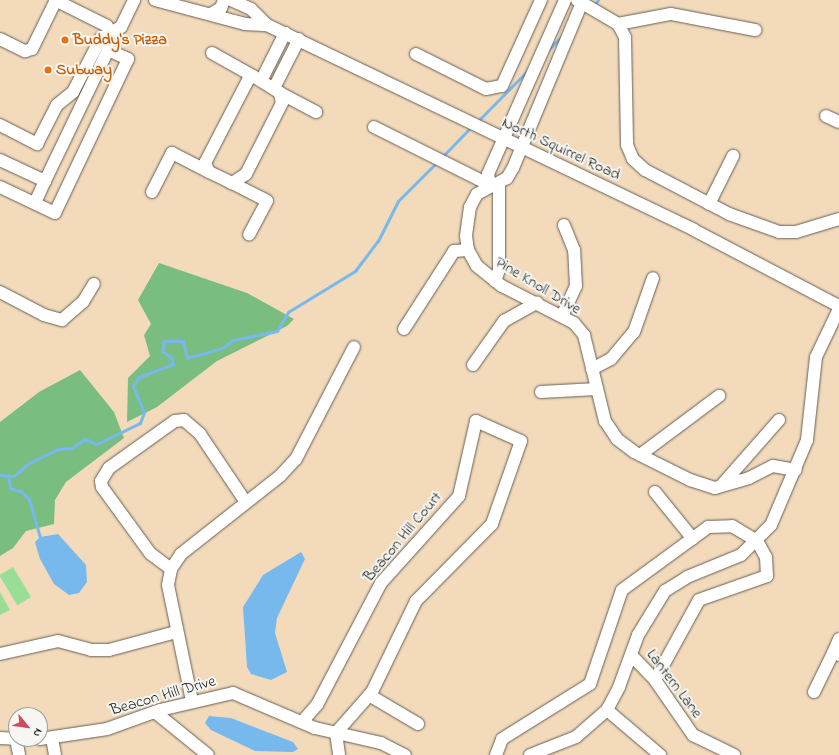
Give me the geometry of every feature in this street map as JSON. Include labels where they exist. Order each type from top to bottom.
[{"type":"street","points":[[0,38],[25,51],[32,49],[56,0],[107,26],[110,33]]},
{"type":"street","points":[[0,125],[37,144],[57,105],[73,92],[101,38],[121,27],[134,0]]},
{"type":"street","name":"North Squirrel Road","points":[[155,0],[244,24],[267,25],[286,33],[522,149],[700,234],[839,306]]},
{"type":"street","points":[[211,14],[221,8],[224,0]]},
{"type":"street","name":"North Squirrel Road","points":[[231,0],[252,9],[267,25]]},
{"type":"street","points":[[416,54],[486,89],[502,86],[540,0]]},
{"type":"street","points":[[495,281],[499,270],[495,184],[488,174],[565,0]]},
{"type":"street","points":[[580,1],[618,24],[627,51],[624,118],[627,145],[633,159],[645,170],[709,204],[779,232],[796,232],[839,219]]},
{"type":"street","name":"Pine Knoll Drive","points":[[580,1],[522,149],[510,173],[495,184],[477,194],[470,207],[466,236],[468,250],[477,266],[495,281],[562,316],[584,336],[605,421],[617,439],[640,455],[690,480],[720,487]]},
{"type":"street","points":[[618,24],[653,15],[701,18],[755,30]]},
{"type":"street","points":[[257,79],[286,33]]},
{"type":"street","points":[[232,183],[246,174],[282,104],[277,90],[299,39]]},
{"type":"street","points":[[0,187],[55,213],[128,59],[108,50],[35,203]]},
{"type":"street","points":[[212,53],[316,112]]},
{"type":"street","points":[[209,172],[205,163],[248,80],[257,79]]},
{"type":"street","points":[[826,116],[839,122]]},
{"type":"street","points":[[374,127],[495,184]]},
{"type":"street","points":[[152,192],[172,153],[267,201],[249,235]]},
{"type":"street","points":[[709,204],[733,156]]},
{"type":"street","points":[[0,160],[45,181]]},
{"type":"street","points":[[562,316],[576,286],[574,250],[564,225]]},
{"type":"street","points":[[404,329],[454,251],[468,250]]},
{"type":"street","points":[[592,369],[611,359],[634,332],[653,278]]},
{"type":"street","points":[[0,292],[44,316],[62,320],[83,302],[94,284]]},
{"type":"street","points":[[473,365],[504,321],[538,303]]},
{"type":"street","points":[[720,487],[773,466],[796,470],[807,440],[816,357],[839,309]]},
{"type":"street","points":[[192,700],[176,632],[168,585],[171,569],[181,554],[296,458],[354,346]]},
{"type":"street","points":[[541,392],[596,389]]},
{"type":"street","points":[[640,455],[719,396]]},
{"type":"street","points":[[171,569],[150,553],[102,487],[101,480],[109,468],[175,421],[184,420],[200,434],[246,501]]},
{"type":"street","points":[[720,487],[779,420]]},
{"type":"street","name":"Beacon Hill Court","points":[[302,722],[317,705],[381,583],[459,496],[476,421],[521,441],[492,524],[416,601],[369,695],[336,732]]},
{"type":"street","name":"Lantern Lane","points":[[530,755],[576,737],[607,710],[652,607],[665,591],[686,577],[741,555],[757,541],[772,525],[796,470]]},
{"type":"street","points":[[655,492],[693,538]]},
{"type":"street","points":[[496,755],[502,739],[590,684],[622,590],[708,527],[732,526],[757,541],[766,557],[767,576],[700,600],[655,680]]},
{"type":"street","points":[[0,654],[58,641],[91,650],[109,650],[176,632]]},
{"type":"street","points":[[814,692],[836,654],[839,639]]},
{"type":"street","name":"Lantern Lane","points":[[631,655],[655,680],[693,736],[734,755]]},
{"type":"street","name":"Beacon Hill Drive","points":[[48,738],[107,729],[192,700],[233,693],[302,722],[382,743],[405,755]]},
{"type":"street","points":[[369,695],[418,724]]},
{"type":"street","points":[[607,710],[660,755]]},
{"type":"street","points":[[155,712],[208,755]]},
{"type":"street","points":[[336,732],[339,755]]},
{"type":"street","points":[[48,742],[55,755]]},
{"type":"green space","points":[[159,263],[247,293],[294,319],[287,326],[217,361],[157,407],[127,422],[128,378],[150,356],[144,335],[151,324],[138,300]]},
{"type":"green space","points":[[80,370],[114,412],[124,438],[66,482],[55,500],[54,524],[26,531],[13,548],[0,556],[0,422],[39,392]]},
{"type":"green space","points":[[13,567],[31,597],[17,605],[0,576],[0,575]]},
{"type":"green space","points":[[0,592],[10,610],[0,615]]},
{"type":"water","points":[[58,534],[86,565],[87,582],[79,593],[69,595],[54,584],[40,559],[35,542],[40,537]]},
{"type":"water","points":[[301,552],[305,559],[277,618],[275,633],[287,672],[271,680],[251,674],[247,667],[243,607],[263,575]]},
{"type":"water","points":[[209,716],[231,718],[293,742],[298,749],[293,752],[255,751],[211,730],[205,723]]},
{"type":"waterway","points":[[593,6],[598,0]]},
{"type":"waterway","points":[[547,51],[563,35]]},
{"type":"waterway","points":[[477,122],[529,69]]},
{"type":"waterway","points":[[442,157],[471,127]]},
{"type":"waterway","points":[[0,475],[14,476],[29,463],[58,449],[72,448],[85,439],[97,444],[140,423],[144,412],[133,386],[139,377],[173,364],[171,357],[162,351],[164,341],[183,341],[187,358],[222,348],[233,340],[277,331],[288,312],[355,271],[378,241],[398,201],[438,161]]},
{"type":"waterway","points":[[8,475],[10,488],[22,492],[29,499],[40,537]]},
{"type":"place","name":"Buddy's Pizza","points":[[65,40]]},
{"type":"place","name":"Subway","points":[[48,70]]}]
